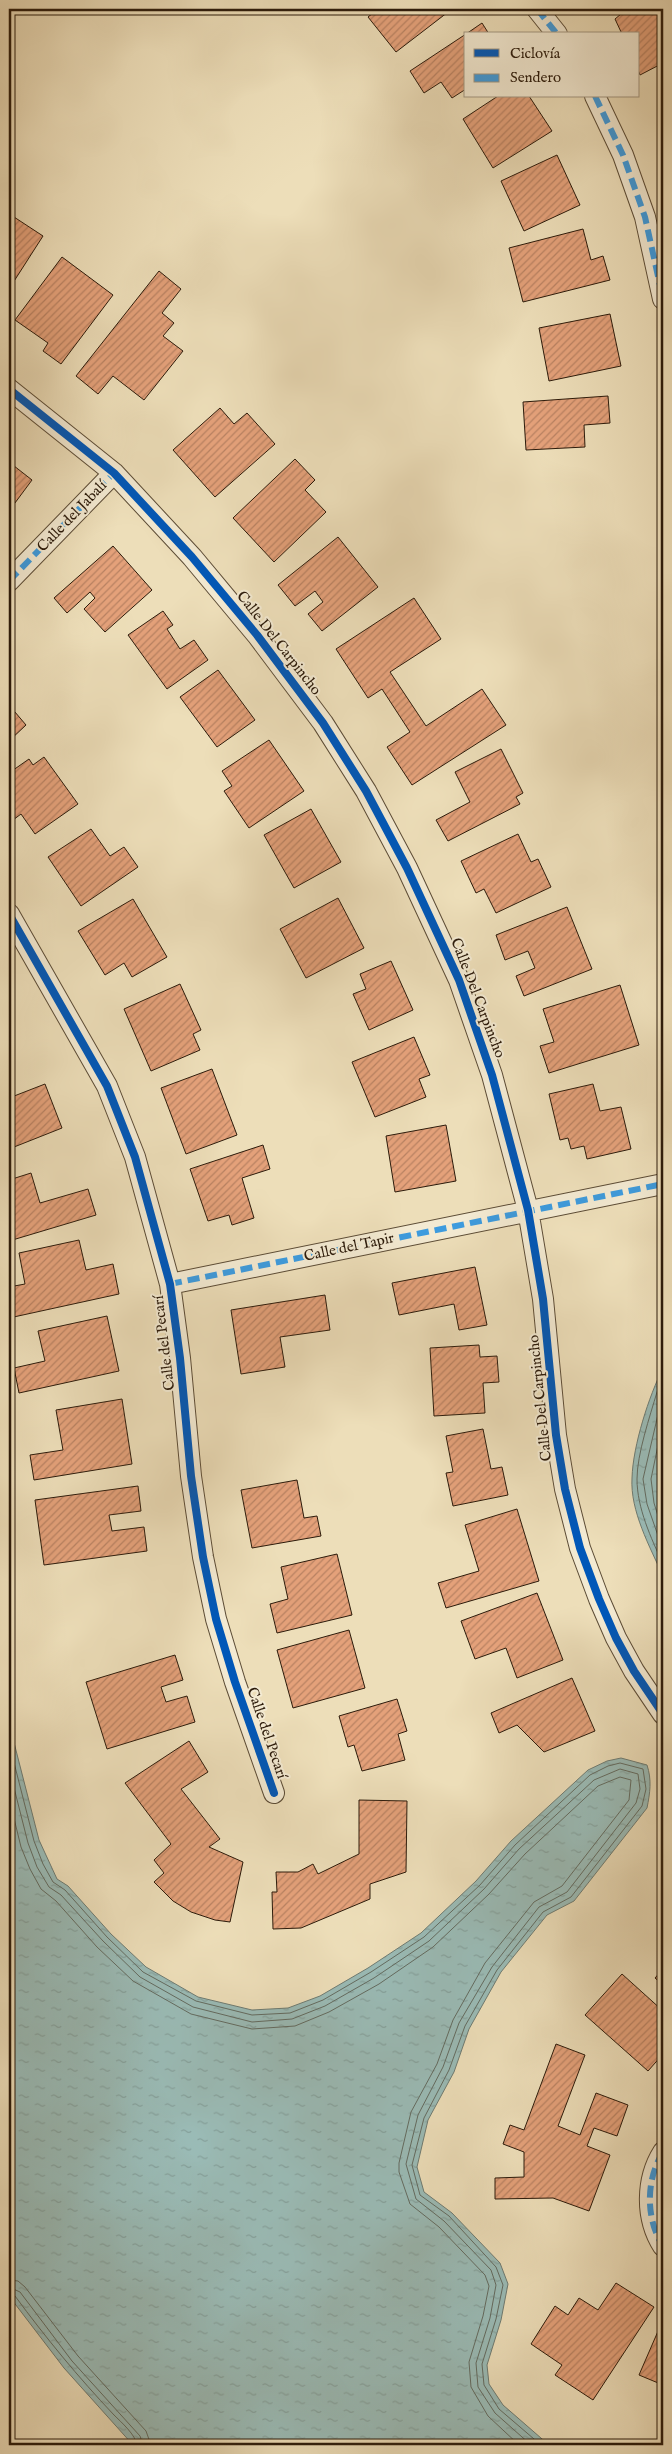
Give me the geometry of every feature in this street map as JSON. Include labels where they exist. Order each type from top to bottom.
[{"type":"street","points":[[537,9],[554,32]]},
{"type":"street","points":[[596,98],[623,155],[645,217],[663,299]]},
{"type":"street","name":"Calle Del Carpincho","points":[[9,389],[114,473],[192,557],[256,635],[323,723],[366,791],[408,868],[460,980],[492,1075],[528,1210],[543,1298],[556,1435],[565,1489],[580,1548],[616,1638],[634,1671],[663,1714]]},
{"type":"street","name":"Calle del Jabalí","points":[[9,581],[114,473]]},
{"type":"street","name":"Calle del Pecarí","points":[[9,914],[107,1086],[135,1157],[170,1284],[180,1358],[191,1476],[203,1557],[216,1619],[232,1673],[274,1794]]},
{"type":"street","name":"Calle del Tapir","points":[[170,1284],[663,1184]]},
{"type":"street","points":[[663,2152],[656,2163],[650,2192],[651,2218],[663,2246]]},
{"type":"water","points":[[663,1368],[663,1576],[638,1516],[634,1503],[632,1478],[635,1451],[643,1421],[652,1392]]},
{"type":"water","points":[[9,1723],[39,1840],[57,1879],[68,1886],[111,1934],[146,1967],[198,1997],[252,2010],[288,2008],[320,1996],[368,1968],[421,1933],[476,1881],[511,1841],[588,1770],[607,1761],[621,1758],[647,1765],[650,1786],[647,1808],[574,1901],[547,1915],[501,1972],[469,2029],[454,2072],[428,2120],[417,2167],[424,2192],[452,2213],[500,2263],[508,2284],[501,2320],[487,2365],[489,2384],[503,2405],[549,2445],[133,2445],[64,2368],[9,2296]]},
{"type":"building","points":[[378,9],[452,9],[396,52],[368,17]]},
{"type":"building","points":[[627,9],[663,9],[663,63],[640,75],[640,32],[621,32],[615,19]]},
{"type":"building","points":[[482,23],[488,32],[469,32]]},
{"type":"building","points":[[464,35],[464,90],[452,98],[441,82],[424,93],[410,71]]},
{"type":"building","points":[[495,98],[530,98],[552,131],[493,168],[463,119]]},
{"type":"building","points":[[557,155],[580,205],[524,231],[501,181]]},
{"type":"building","points":[[14,217],[43,236],[9,289],[9,225]]},
{"type":"building","points":[[583,229],[591,260],[603,256],[610,280],[523,302],[509,248]]},
{"type":"building","points":[[62,257],[113,295],[61,364],[43,351],[48,343],[15,320]]},
{"type":"building","points":[[159,271],[181,289],[162,313],[174,323],[163,336],[183,351],[144,400],[113,376],[98,394],[76,376]]},
{"type":"building","points":[[610,314],[621,366],[549,381],[539,328]]},
{"type":"building","points":[[608,396],[610,423],[584,425],[585,447],[526,450],[523,402]]},
{"type":"building","points":[[220,408],[234,424],[247,413],[275,444],[215,497],[173,450]]},
{"type":"building","points":[[295,459],[315,480],[305,490],[326,512],[274,562],[233,518]]},
{"type":"building","points":[[9,462],[32,480],[9,511]]},
{"type":"building","points":[[338,537],[378,587],[322,631],[308,614],[323,602],[315,591],[295,606],[278,585]]},
{"type":"building","points":[[113,546],[152,590],[105,632],[84,609],[95,598],[90,592],[67,613],[54,598]]},
{"type":"building","points":[[414,598],[441,639],[390,672],[426,726],[482,689],[506,725],[412,785],[387,747],[410,732],[382,689],[368,698],[336,649]]},
{"type":"building","points":[[163,611],[173,625],[167,629],[180,649],[194,640],[208,660],[167,689],[128,635]]},
{"type":"building","points":[[218,670],[255,720],[217,747],[180,697]]},
{"type":"building","points":[[9,705],[26,725],[9,741]]},
{"type":"building","points":[[269,740],[304,791],[249,828],[224,791],[232,786],[222,771]]},
{"type":"building","points":[[501,749],[523,793],[516,797],[520,804],[448,841],[436,820],[470,802],[455,772]]},
{"type":"building","points":[[44,757],[78,804],[35,834],[21,814],[9,823],[9,773],[29,759],[33,765]]},
{"type":"building","points":[[311,809],[341,862],[294,888],[264,835]]},
{"type":"building","points":[[91,829],[110,856],[124,847],[138,867],[81,906],[48,857]]},
{"type":"building","points":[[518,834],[531,862],[538,859],[551,887],[496,913],[484,889],[476,893],[461,861]]},
{"type":"building","points":[[338,898],[364,948],[306,978],[280,929]]},
{"type":"building","points":[[133,899],[167,957],[132,977],[124,963],[105,975],[78,931]]},
{"type":"building","points":[[567,907],[592,969],[524,996],[516,976],[535,968],[528,951],[505,960],[496,935]]},
{"type":"building","points":[[391,961],[413,1010],[369,1030],[353,994],[366,989],[360,974]]},
{"type":"building","points":[[180,984],[201,1030],[193,1034],[200,1050],[151,1071],[124,1009]]},
{"type":"building","points":[[620,985],[639,1045],[549,1073],[540,1046],[554,1042],[543,1009]]},
{"type":"building","points":[[414,1037],[430,1075],[419,1079],[426,1097],[375,1117],[352,1062]]},
{"type":"building","points":[[212,1069],[237,1135],[186,1154],[161,1088]]},
{"type":"building","points":[[45,1084],[62,1128],[9,1149],[9,1098]]},
{"type":"building","points":[[593,1084],[600,1111],[621,1107],[631,1149],[587,1159],[584,1146],[571,1149],[568,1138],[560,1140],[549,1094]]},
{"type":"building","points":[[446,1125],[456,1181],[395,1192],[386,1136]]},
{"type":"building","points":[[263,1145],[270,1169],[242,1178],[254,1218],[232,1225],[229,1215],[208,1221],[190,1169]]},
{"type":"building","points":[[31,1173],[40,1203],[88,1189],[96,1215],[9,1241],[9,1180]]},
{"type":"building","points":[[79,1240],[86,1270],[113,1264],[119,1294],[9,1318],[9,1287],[25,1284],[19,1253]]},
{"type":"building","points":[[475,1267],[487,1325],[459,1330],[454,1304],[399,1315],[392,1283]]},
{"type":"building","points":[[325,1295],[330,1330],[280,1337],[285,1367],[241,1374],[231,1310]]},
{"type":"building","points":[[107,1316],[119,1371],[19,1393],[14,1368],[45,1361],[38,1331]]},
{"type":"building","points":[[479,1345],[480,1357],[497,1356],[499,1382],[483,1383],[485,1413],[434,1416],[430,1348]]},
{"type":"building","points":[[122,1399],[132,1464],[34,1480],[30,1455],[63,1450],[56,1410]]},
{"type":"building","points":[[483,1429],[491,1469],[502,1467],[508,1495],[453,1506],[446,1473],[453,1472],[446,1436]]},
{"type":"building","points":[[297,1480],[304,1518],[317,1516],[321,1536],[252,1548],[241,1490]]},
{"type":"building","points":[[138,1486],[141,1511],[109,1515],[112,1531],[144,1527],[147,1551],[44,1565],[35,1500]]},
{"type":"building","points":[[517,1509],[539,1581],[446,1608],[438,1583],[479,1571],[465,1525]]},
{"type":"building","points":[[337,1554],[352,1615],[277,1633],[270,1604],[288,1599],[281,1567]]},
{"type":"building","points":[[537,1593],[563,1660],[517,1678],[506,1648],[475,1659],[461,1621]]},
{"type":"building","points":[[349,1630],[365,1688],[293,1708],[277,1650]]},
{"type":"building","points":[[175,1655],[183,1680],[161,1687],[166,1702],[187,1696],[195,1722],[107,1749],[86,1682]]},
{"type":"building","points":[[572,1678],[595,1731],[544,1752],[517,1725],[499,1733],[491,1713]]},
{"type":"building","points":[[397,1699],[407,1731],[398,1734],[405,1760],[362,1771],[354,1745],[348,1747],[339,1716]]},
{"type":"building","points":[[189,1741],[208,1772],[181,1789],[220,1839],[209,1847],[243,1862],[230,1922],[215,1920],[191,1912],[173,1901],[154,1882],[164,1873],[154,1860],[171,1844],[125,1783]]},
{"type":"building","points":[[359,1800],[407,1801],[406,1872],[370,1884],[370,1899],[301,1928],[273,1929],[272,1892],[277,1892],[276,1872],[298,1872],[313,1864],[318,1874],[359,1854]]},
{"type":"building","points":[[663,1969],[663,1985],[655,1978]]},
{"type":"building","points":[[622,1974],[663,2011],[663,2054],[648,2071],[585,2015]]},
{"type":"building","points":[[556,2044],[585,2055],[558,2126],[580,2135],[596,2093],[628,2105],[617,2136],[594,2128],[587,2146],[610,2155],[589,2211],[553,2198],[495,2199],[495,2178],[524,2177],[524,2152],[503,2144],[510,2125],[524,2130]]},
{"type":"building","points":[[616,2283],[654,2307],[593,2400],[555,2375],[562,2365],[531,2344],[555,2306],[568,2315],[579,2298],[598,2310]]},
{"type":"building","points":[[663,2322],[663,2385],[639,2375]]},
{"type":"marked path","points":[[537,9],[555,32]]},
{"type":"marked path","points":[[596,98],[623,155],[645,217],[663,299]]},
{"type":"marked path","points":[[9,581],[114,473]]},
{"type":"marked path","points":[[170,1284],[663,1184]]},
{"type":"marked path","points":[[663,2152],[653,2174],[650,2199],[653,2223],[663,2246]]},
{"type":"cycle path","points":[[9,389],[114,473],[192,557],[257,635],[323,723],[366,791],[407,868],[459,980],[492,1075],[528,1210],[543,1299],[556,1435],[565,1489],[580,1548],[616,1638],[634,1671],[663,1714]]},
{"type":"cycle path","points":[[9,914],[107,1086],[135,1157],[170,1284],[180,1358],[191,1476],[203,1557],[216,1619],[235,1682],[274,1793]]}]
